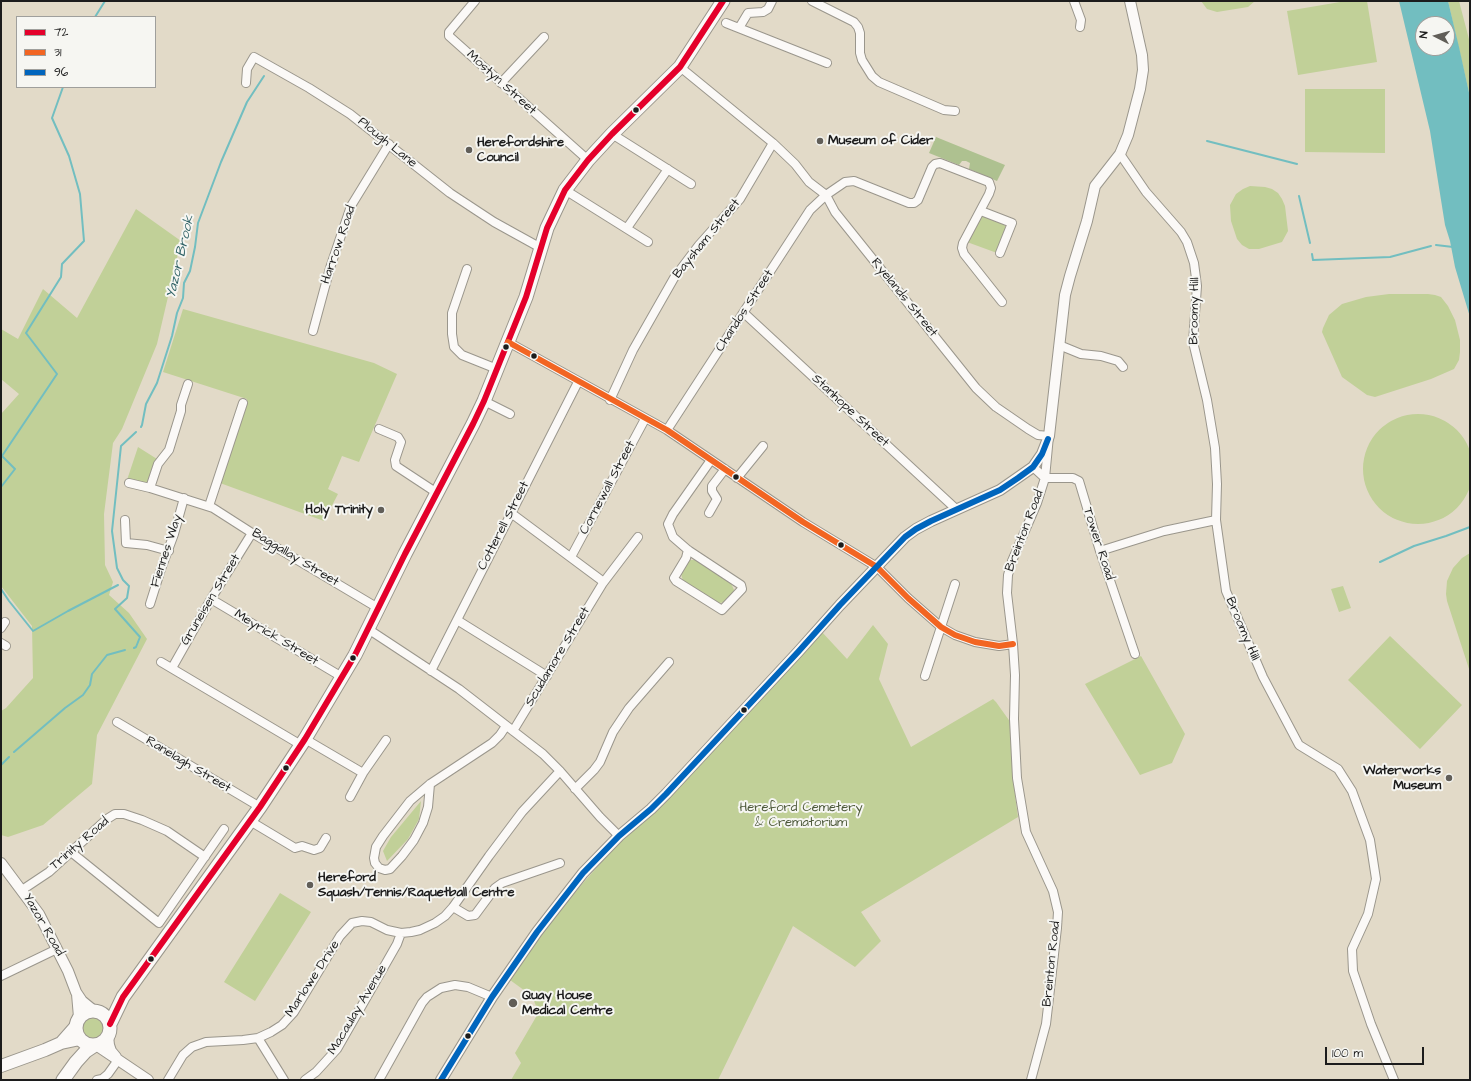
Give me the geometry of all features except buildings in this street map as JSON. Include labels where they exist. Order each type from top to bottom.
[{"type":"highway","points":[[63,1080],[86,1051],[105,1040],[123,997],[260,807],[303,742],[342,677],[474,424],[526,297],[547,228],[565,190],[588,160],[612,134],[680,67],[723,1]]},
{"type":"highway","points":[[96,1045],[88,1044],[81,1040],[77,1035],[77,1022],[85,1012],[96,1011],[112,1005],[123,997]]},
{"type":"highway","points":[[96,1011],[106,1016],[109,1030]]},
{"type":"highway","points":[[76,1062],[80,1051],[81,1040]]},
{"type":"main road","points":[[61,1043],[77,1022]]},
{"type":"main road","points":[[1,1066],[61,1043],[81,1040]]},
{"type":"street","name":"Mostyn Street","points":[[475,1],[448,32],[448,34],[588,160]]},
{"type":"street","points":[[739,28],[748,13],[762,12],[768,9],[772,1]]},
{"type":"street","points":[[812,1],[854,22],[860,33],[860,53],[862,60],[872,76],[879,82],[944,110],[955,111]]},
{"type":"street","points":[[1074,1],[1080,20],[1080,27]]},
{"type":"street","name":"Breinton Road","points":[[1031,1080],[1046,1024],[1058,912],[1052,891],[1026,832],[1016,763],[1014,719],[1014,644],[1007,593],[1008,575],[1012,561],[1037,503],[1045,478],[1066,295],[1087,221],[1095,186],[1120,154],[1130,131],[1140,89],[1143,62],[1130,1]]},
{"type":"street","points":[[726,23],[827,63]]},
{"type":"street","points":[[501,83],[544,37]]},
{"type":"street","name":"Plough Lane","points":[[246,82],[247,69],[254,57],[344,110],[450,193],[494,222],[541,248]]},
{"type":"street","name":"Ryelands Street","points":[[680,67],[773,143],[795,164],[809,182],[826,196],[835,212],[976,388],[996,407],[1028,429],[1038,434],[1049,436]]},
{"type":"street","points":[[612,134],[691,184]]},
{"type":"street","name":"Baysham Street","points":[[610,400],[633,350],[674,278],[699,245],[740,199],[773,143]]},
{"type":"street","name":"Harrow Road","points":[[313,331],[330,268],[351,206],[389,144]]},
{"type":"street","name":"Broomy Hill","points":[[1120,154],[1146,192],[1181,232],[1187,242],[1194,263],[1197,286],[1193,342],[1207,400],[1215,448],[1217,484],[1216,520],[1226,591],[1263,677],[1299,745],[1338,770],[1352,791],[1370,840],[1376,879],[1368,914],[1352,949],[1353,971],[1371,1024],[1394,1080]]},
{"type":"street","name":"Chandos Street","points":[[667,430],[810,210],[826,196],[846,182],[854,181],[910,203],[914,203],[918,200],[932,167],[940,163],[989,182],[991,188],[981,211]]},
{"type":"street","points":[[627,228],[668,169]]},
{"type":"street","points":[[565,190],[648,242]]},
{"type":"street","points":[[1000,253],[1012,223],[981,211],[963,243],[963,251],[1002,302]]},
{"type":"street","points":[[467,268],[452,313],[452,334],[454,347],[462,355],[497,369]]},
{"type":"street","name":"Stanhope Street","points":[[744,313],[956,509]]},
{"type":"street","points":[[508,342],[610,400],[667,430],[803,522],[877,567],[908,598],[941,626],[955,635],[974,642],[999,646],[1014,644]]},
{"type":"street","points":[[1059,346],[1081,354],[1101,356],[1118,361],[1123,367]]},
{"type":"street","name":"Cotterell Street","points":[[431,671],[578,382]]},
{"type":"street","points":[[150,488],[158,464],[169,450],[188,384]]},
{"type":"street","points":[[484,401],[510,414]]},
{"type":"street","points":[[211,507],[243,402]]},
{"type":"street","name":"Cornewall Street","points":[[571,557],[645,419]]},
{"type":"street","points":[[379,429],[398,437],[401,442],[394,460],[396,466],[437,493]]},
{"type":"street","points":[[441,1080],[492,997],[565,894],[583,873],[619,836],[666,794],[798,652],[840,604],[905,537],[916,529],[956,509],[1000,490],[1033,466],[1042,454],[1049,436]]},
{"type":"street","points":[[737,478],[763,446]]},
{"type":"street","points":[[688,550],[686,558],[674,578],[676,581],[722,610],[742,589],[742,587],[688,550],[673,537],[668,524],[673,514],[711,460]]},
{"type":"street","points":[[1033,466],[1045,478]]},
{"type":"street","points":[[708,512],[717,499],[712,491],[712,486],[725,469]]},
{"type":"street","name":"Tower Road","points":[[1045,478],[1073,478],[1078,481],[1135,654]]},
{"type":"street","name":"Baggallay Street","points":[[129,483],[211,507],[378,608]]},
{"type":"street","name":"Fiennes Way","points":[[150,604],[184,498]]},
{"type":"street","points":[[511,513],[571,557],[603,583]]},
{"type":"street","points":[[125,520],[126,543],[147,545],[168,551]]},
{"type":"street","points":[[1100,551],[1164,531],[1216,520]]},
{"type":"street","name":"Gruneisen Street","points":[[172,668],[211,599],[252,533]]},
{"type":"street","name":"Scudamore Street","points":[[513,732],[603,583],[638,537]]},
{"type":"street","points":[[925,676],[955,584]]},
{"type":"street","name":"Meyrick Street","points":[[211,599],[342,677]]},
{"type":"street","points":[[457,620],[546,676]]},
{"type":"street","points":[[368,629],[459,689],[543,754],[619,836]]},
{"type":"street","points":[[161,662],[303,742],[363,773]]},
{"type":"street","points":[[575,789],[600,762],[613,732],[629,708],[669,662]]},
{"type":"street","name":"Ranelagh Street","points":[[117,722],[260,807]]},
{"type":"street","points":[[430,784],[428,807],[423,823],[414,840],[402,856],[390,868],[385,870],[379,868],[375,863],[374,858],[376,847],[382,836],[410,801],[430,784],[492,743],[506,726]]},
{"type":"street","points":[[350,797],[363,773],[386,740]]},
{"type":"street","points":[[401,932],[420,930],[435,923],[445,916],[522,812],[560,771]]},
{"type":"street","name":"Trinity Road","points":[[22,890],[48,872],[107,819],[115,814],[124,814],[167,831],[205,857]]},
{"type":"street","points":[[250,821],[295,848],[302,846],[314,850],[320,848],[326,838]]},
{"type":"street","points":[[71,852],[159,923],[224,829]]},
{"type":"street","name":"Yazor Road","points":[[1,863],[39,914],[57,948],[76,992],[82,1001],[96,1011]]},
{"type":"street","points":[[453,907],[468,916],[475,915],[494,888],[502,883],[560,863]]},
{"type":"street","points":[[181,890],[193,899]]},
{"type":"street","name":"Marlowe Drive","points":[[168,1080],[183,1055],[192,1047],[206,1042],[258,1038],[282,1025],[294,1012],[340,936],[352,923],[362,921],[371,922],[387,930],[401,932]]},
{"type":"street","name":"Macaulay Avenue","points":[[305,1080],[316,1072],[337,1049],[397,944],[401,932]]},
{"type":"street","points":[[1,976],[57,948]]},
{"type":"street","points":[[380,1080],[422,1003],[427,997],[441,988],[455,985],[468,987],[492,997]]},
{"type":"street","name":"Yazor Road","points":[[76,992],[77,1022]]},
{"type":"street","points":[[109,1030],[111,1051],[118,1060]]},
{"type":"street","points":[[258,1038],[284,1080]]},
{"type":"street","points":[[96,1045],[148,1080]]},
{"type":"street","points":[[97,1080],[102,1079],[108,1074],[118,1060]]},
{"type":"green space","points":[[1201,1],[1255,1],[1248,7],[1217,12],[1207,9]]},
{"type":"green space","points":[[1346,1],[1367,1],[1377,62],[1298,75],[1287,11]]},
{"type":"green space","points":[[1448,1],[1459,1],[1470,43],[1470,97],[1455,32],[1455,16],[1451,16]]},
{"type":"green space","points":[[1305,89],[1385,89],[1385,153],[1305,152]]},
{"type":"green space","points":[[936,137],[1005,165],[997,181],[969,169],[970,163],[966,161],[962,161],[959,165],[929,153]]},
{"type":"green space","points":[[1250,186],[1272,189],[1278,193],[1282,199],[1285,206],[1288,231],[1282,242],[1259,249],[1249,249],[1242,245],[1237,239],[1231,221],[1230,205],[1236,194]]},
{"type":"green space","points":[[136,209],[181,241],[157,344],[122,429],[113,443],[104,514],[105,565],[113,582],[109,595],[129,613],[147,639],[97,735],[92,784],[43,825],[8,837],[1,835],[1,711],[6,708],[33,678],[32,626],[1,586],[1,414],[19,394],[1,379],[1,329],[18,339],[43,289],[77,318]]},
{"type":"green space","points":[[982,216],[1004,224],[1006,228],[997,253],[967,242],[979,217]]},
{"type":"green space","points":[[1389,294],[1428,294],[1441,297],[1448,306],[1455,320],[1460,340],[1459,360],[1454,369],[1431,379],[1375,397],[1367,395],[1342,377],[1322,332],[1329,315],[1342,304],[1366,297]]},
{"type":"green space","points":[[183,309],[374,363],[397,374],[359,462],[342,456],[328,489],[338,494],[324,521],[220,483],[247,399],[163,372]]},
{"type":"green space","points":[[1418,414],[1439,418],[1449,423],[1457,430],[1464,438],[1472,458],[1472,480],[1469,490],[1464,500],[1457,508],[1449,515],[1439,520],[1418,524],[1397,520],[1387,515],[1379,508],[1372,500],[1367,490],[1363,469],[1367,448],[1372,438],[1379,430],[1387,423],[1397,418]]},
{"type":"green space","points":[[138,447],[157,459],[149,484],[127,480]]},
{"type":"green space","points":[[1470,553],[1470,672],[1446,594],[1447,581],[1453,568],[1462,558]]},
{"type":"green space","points":[[690,560],[697,560],[730,581],[734,590],[726,602],[719,603],[683,581],[680,570],[685,563]]},
{"type":"green space","points":[[1343,586],[1351,608],[1339,612],[1331,589]]},
{"type":"green space","name":"Hereford Cemetery & Crematorium","points":[[873,625],[888,644],[879,679],[911,747],[993,699],[996,702],[1011,723],[1015,795],[1018,817],[861,912],[881,941],[855,967],[793,926],[718,1080],[511,1080],[521,1063],[515,1053],[536,1017],[536,1006],[532,996],[510,980],[545,929],[614,848],[665,803],[696,766],[821,631],[847,659]]},
{"type":"green space","points":[[1390,636],[1462,705],[1420,749],[1348,680]]},
{"type":"green space","points":[[1141,656],[1185,734],[1172,763],[1140,775],[1085,684]]},
{"type":"green space","points":[[421,801],[419,819],[408,839],[387,861],[383,851],[391,837]]},
{"type":"green space","points":[[280,893],[311,912],[255,1001],[224,982]]},
{"type":"green space","points":[[93,1014],[100,1016],[105,1027],[103,1034],[99,1039],[92,1041],[84,1038],[81,1024],[84,1018]]},
{"type":"water","points":[[1399,1],[1448,1],[1452,16],[1415,16],[1415,56],[1455,56],[1455,30],[1459,47],[1470,97],[1470,317],[1455,267],[1445,225],[1430,131]]},
{"type":"waterway","points":[[96,16],[105,1]]},
{"type":"waterway","name":"Yazor Brook","points":[[141,427],[146,404],[157,383],[172,336],[177,313],[183,298],[184,283],[190,271],[198,223],[221,162],[247,102],[264,76]]},
{"type":"waterway","points":[[1,487],[15,469],[2,456],[57,374],[26,333],[61,277],[62,264],[84,241],[80,194],[69,156],[52,118],[63,88]]},
{"type":"waterway","points":[[1207,141],[1297,164]]},
{"type":"waterway","points":[[1299,196],[1310,243]]},
{"type":"waterway","points":[[1436,245],[1453,247]]},
{"type":"waterway","points":[[1312,254],[1313,260],[1390,257],[1431,246]]},
{"type":"waterway","name":"Yazor Brook","points":[[134,648],[136,647],[140,637],[115,609],[127,598],[129,586],[123,580],[117,568],[112,531],[121,446],[136,432]]},
{"type":"waterway","points":[[1380,562],[1414,546],[1470,527]]},
{"type":"waterway","points":[[1,589],[33,631],[118,585]]},
{"type":"waterway","name":"Yazor Brook","points":[[14,752],[65,708],[83,695],[90,685],[92,674],[107,655],[125,650]]},
{"type":"waterway","name":"Yazor Brook","points":[[1,765],[9,757]]},
{"type":"transit line","name":"72","points":[[110,1024],[123,997],[260,807],[305,739],[355,655],[484,401],[526,297],[547,228],[565,190],[588,160],[612,134],[680,67],[723,1]]},
{"type":"transit line","name":"31","points":[[508,342],[667,430],[803,522],[877,567],[908,598],[941,627],[955,635],[975,642],[999,646],[1013,644]]},
{"type":"transit line","name":"96","points":[[441,1080],[492,997],[537,932],[583,873],[619,836],[666,794],[840,605],[905,537],[931,521],[1000,490],[1018,478],[1033,467],[1042,454],[1048,439]]},
{"type":"place","name":"Museum of Cider","points":[[820,141]]},
{"type":"place","name":"Herefordshire Council","points":[[469,150]]},
{"type":"place","name":"Holy Trinity","points":[[381,510]]},
{"type":"place","name":"Waterworks Museum","points":[[1449,778]]},
{"type":"place","name":"Hereford Squash/Tennis/Raquetball Centre","points":[[310,885]]},
{"type":"place","name":"Quay House Medical Centre","points":[[513,1003]]}]
